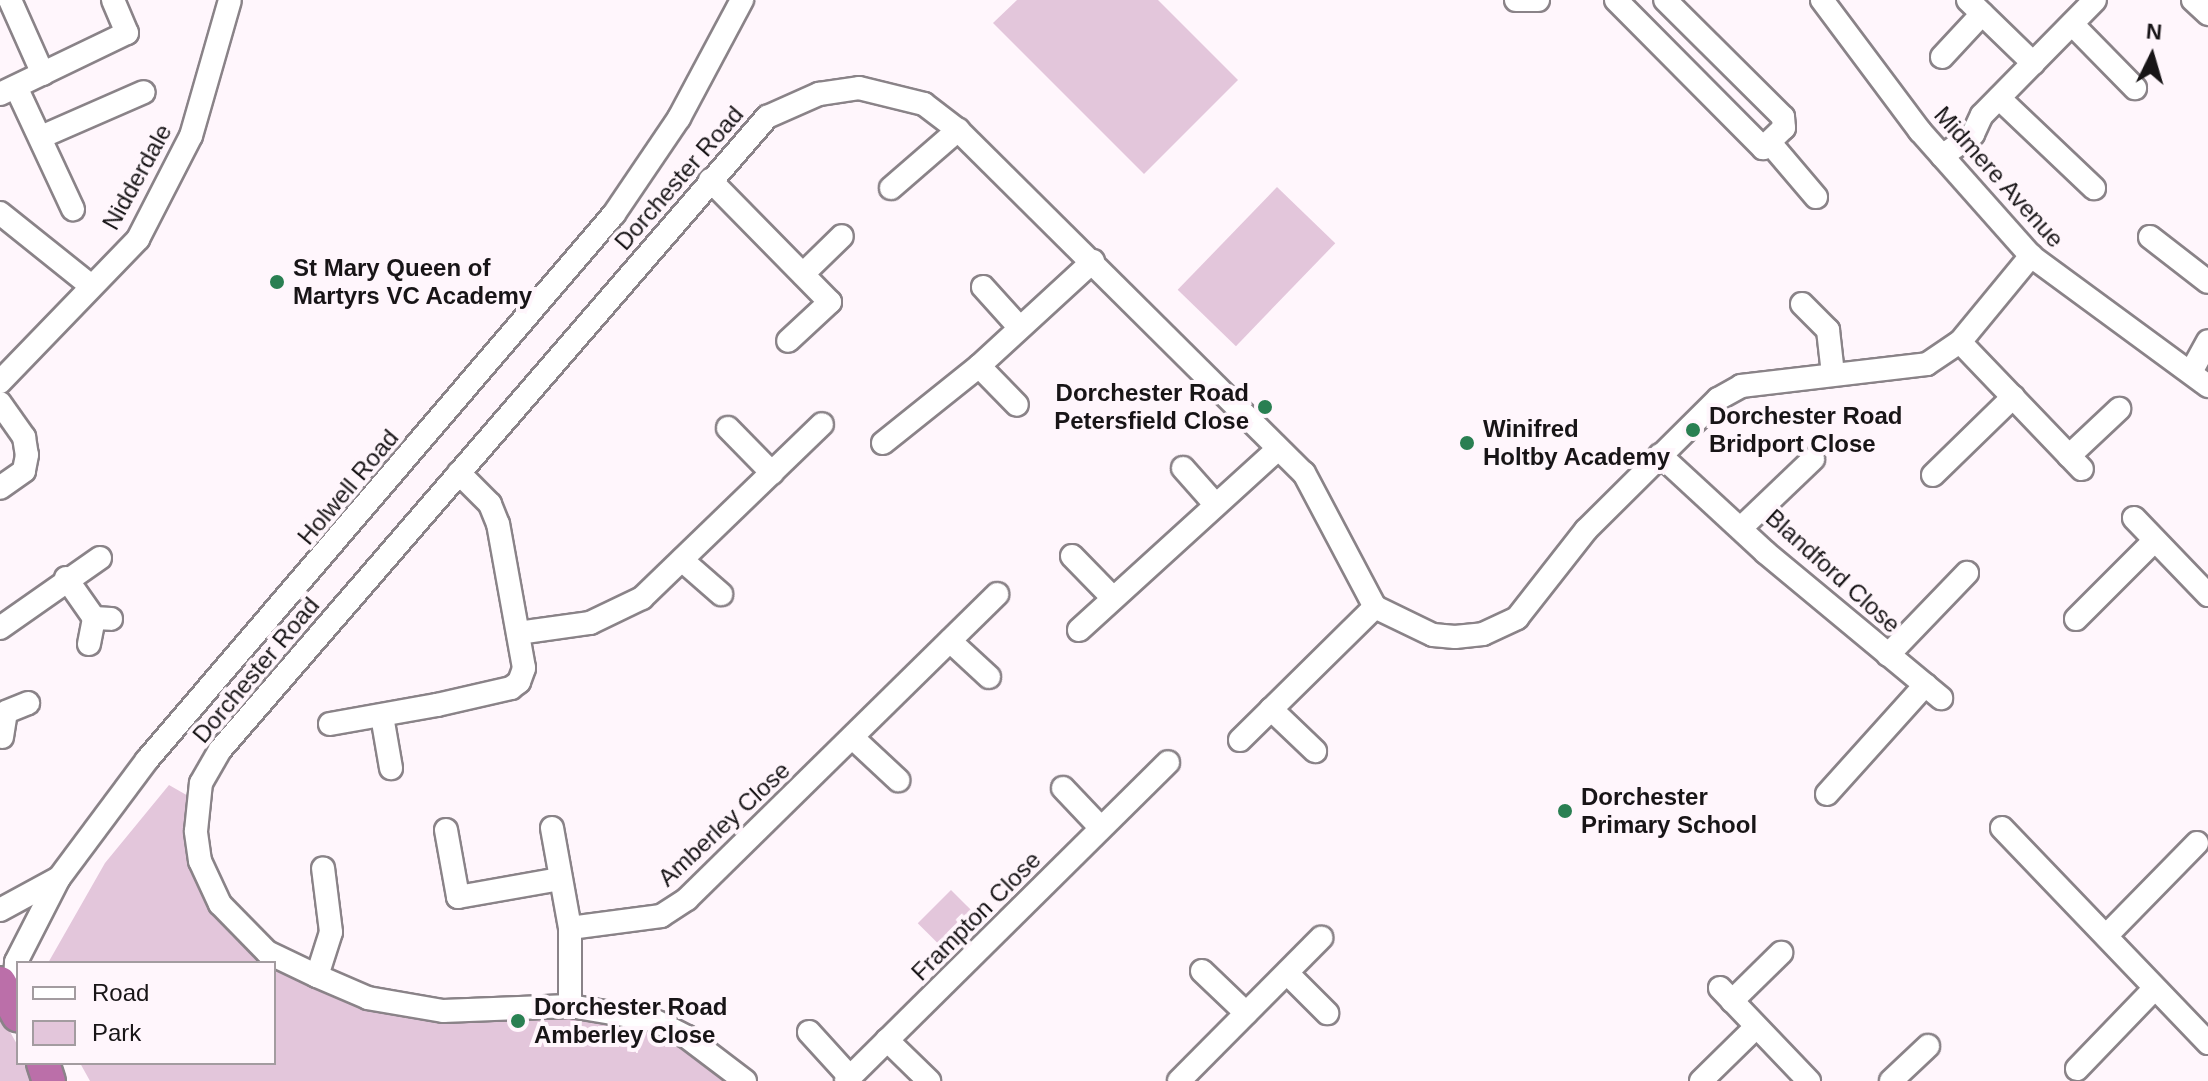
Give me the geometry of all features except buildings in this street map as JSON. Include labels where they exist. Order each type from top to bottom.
[{"type":"street","points":[[10,0],[43,74]]},
{"type":"street","points":[[66,203],[41,137],[8,91],[127,33],[113,0]]},
{"type":"street","name":"Nidderdale","points":[[0,382],[138,239],[191,136],[230,0]]},
{"type":"street","points":[[1516,0],[1538,0]]},
{"type":"street","points":[[1616,0],[1763,148],[1784,128],[1783,117],[1665,0]]},
{"type":"street","name":"Midmere Avenue","points":[[1822,0],[1942,156],[2031,256],[2199,379]]},
{"type":"street","points":[[1942,156],[1973,134],[1999,98],[2095,0]]},
{"type":"street","points":[[2193,0],[2206,23]]},
{"type":"street","name":"Holwell Road","points":[[17,961],[59,878],[147,760],[614,214],[679,118],[741,1]]},
{"type":"street","points":[[1942,57],[1975,7],[2033,63]]},
{"type":"street","points":[[2072,24],[2135,88]]},
{"type":"street","name":"Dorchester Road","points":[[745,1081],[687,1037],[653,1020],[570,1006],[443,1011],[368,998],[317,976],[267,952],[220,904],[200,861],[196,831],[201,783],[253,709],[767,117],[819,94],[859,88],[899,95],[924,104],[958,130],[1093,261],[1277,450],[1304,473],[1375,607]]},
{"type":"street","points":[[41,137],[144,92]]},
{"type":"street","points":[[1999,98],[2094,188]]},
{"type":"street","points":[[891,188],[958,130]]},
{"type":"street","points":[[1770,143],[1816,197]]},
{"type":"street","points":[[710,180],[830,302],[788,341]]},
{"type":"street","points":[[0,213],[91,286]]},
{"type":"street","points":[[803,274],[842,236]]},
{"type":"street","points":[[2150,237],[2208,282]]},
{"type":"street","points":[[1240,740],[1375,607],[1433,635],[1455,637],[1497,629],[1517,618],[1586,530],[1718,399],[1741,386],[1927,364],[1960,342],[2031,256]]},
{"type":"street","points":[[883,443],[979,366],[1093,261]]},
{"type":"street","points":[[983,287],[1020,328]]},
{"type":"street","points":[[1804,304],[1828,330],[1833,374]]},
{"type":"street","points":[[2199,379],[2208,341]]},
{"type":"street","points":[[1960,342],[2076,462],[2119,408]]},
{"type":"street","points":[[979,366],[1017,405]]},
{"type":"street","points":[[1933,475],[2013,397]]},
{"type":"street","points":[[0,403],[24,437],[27,455],[24,471],[0,488]]},
{"type":"street","points":[[518,633],[590,623],[620,613],[682,560],[822,424]]},
{"type":"street","points":[[728,428],[772,473]]},
{"type":"street","points":[[1079,630],[1277,450]]},
{"type":"street","name":"Blandford Close","points":[[1660,455],[1743,526],[1765,552],[1933,691],[1827,794]]},
{"type":"street","name":"Blandford Close","points":[[1743,526],[1812,458]]},
{"type":"street","points":[[1183,468],[1215,504]]},
{"type":"street","points":[[330,724],[511,688],[525,692],[524,668],[498,524],[490,504],[459,473]]},
{"type":"street","points":[[2134,518],[2208,595]]},
{"type":"street","points":[[2076,619],[2154,541]]},
{"type":"street","points":[[1072,556],[1113,598]]},
{"type":"street","points":[[0,628],[66,578],[100,558]]},
{"type":"street","points":[[682,560],[721,594]]},
{"type":"street","name":"Blandford Close","points":[[1888,655],[1967,573]]},
{"type":"street","points":[[66,578],[103,618],[89,644]]},
{"type":"street","name":"Amberley Close","points":[[570,928],[661,916],[687,899],[997,594]]},
{"type":"street","points":[[950,641],[989,677]]},
{"type":"street","points":[[2,737],[3,705],[28,703]]},
{"type":"street","points":[[1271,709],[1315,751]]},
{"type":"street","points":[[382,716],[391,768]]},
{"type":"street","points":[[853,738],[898,780]]},
{"type":"street","name":"Frampton Close","points":[[809,1032],[848,1079],[1168,762]]},
{"type":"street","points":[[1063,788],[1101,828]]},
{"type":"street","points":[[552,828],[570,928],[570,1006]]},
{"type":"street","points":[[2002,828],[2208,1043]]},
{"type":"street","points":[[446,830],[458,897],[560,879]]},
{"type":"street","points":[[2106,936],[2197,843]]},
{"type":"street","points":[[317,976],[331,932],[323,868]]},
{"type":"street","points":[[0,910],[59,878]]},
{"type":"street","points":[[1179,1081],[1321,938]]},
{"type":"street","points":[[1781,953],[1726,995],[1809,1081]]},
{"type":"street","name":"Holwell Road","points":[[11,1002],[16,962]]},
{"type":"street","points":[[1202,971],[1246,1013]]},
{"type":"street","points":[[1287,973],[1327,1013]]},
{"type":"street","points":[[2077,1069],[2155,988]]},
{"type":"street","points":[[1701,1081],[1756,1027]]},
{"type":"street","points":[[887,1040],[929,1081]]},
{"type":"street","points":[[1891,1081],[1928,1046]]},
{"type":"green space","points":[[1017,0],[1158,0],[1238,80],[1144,174],[993,23]]},
{"type":"green space","points":[[1277,187],[1335,243],[1236,346],[1178,290]]},
{"type":"green space","points":[[169,785],[190,797],[216,913],[232,936],[266,961],[49,961],[105,863]]},
{"type":"green space","points":[[951,890],[983,922],[950,955],[918,923]]},
{"type":"green space","points":[[276,968],[435,1017],[592,1017],[664,1032],[735,1081],[90,1081],[81,1065],[276,1065]]},
{"type":"green space","points":[[0,1014],[16,1042],[16,1065],[29,1065],[34,1081],[0,1081]]},
{"type":"place","name":"St Mary Queen of Martyrs VC Academy","points":[[277,282]]},
{"type":"place","name":"Dorchester Road Petersfield Close","points":[[1265,407]]},
{"type":"place","name":"Dorchester Road Bridport Close","points":[[1693,430]]},
{"type":"place","name":"Winifred Holtby Academy","points":[[1467,443]]},
{"type":"place","name":"Dorchester Primary School","points":[[1565,811]]},
{"type":"place","name":"Dorchester Road Amberley Close","points":[[518,1021]]}]
